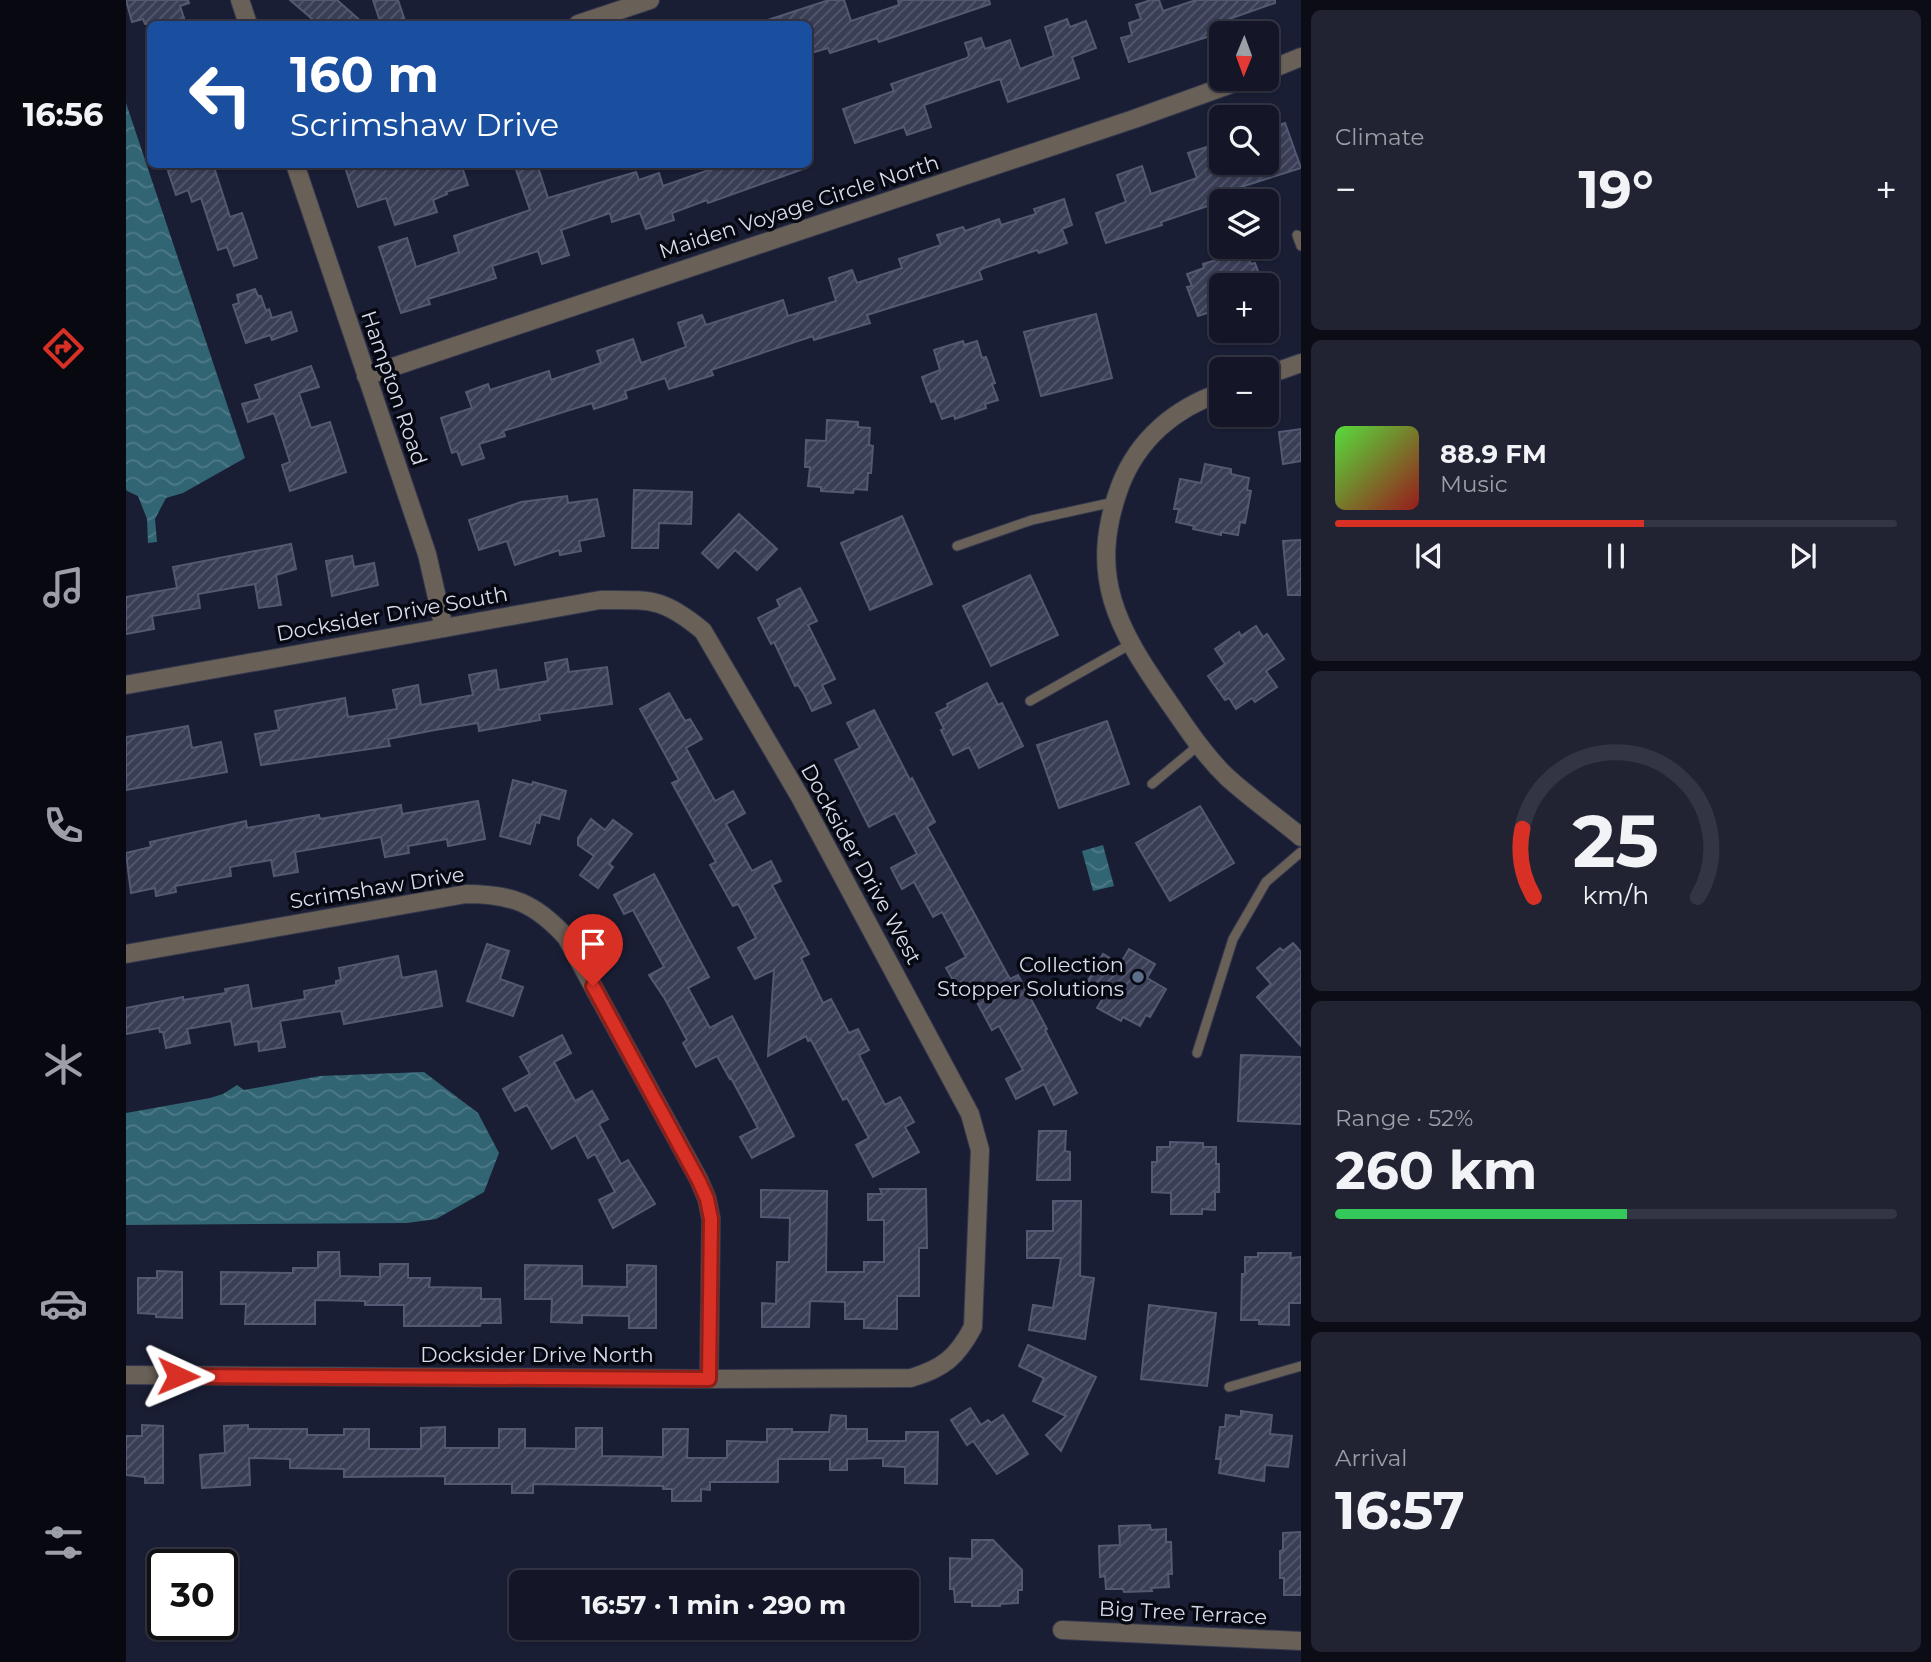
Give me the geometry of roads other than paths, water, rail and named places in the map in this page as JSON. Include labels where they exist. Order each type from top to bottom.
[{"type":"street","points":[[240,0],[247,21]]},
{"type":"street","points":[[587,21],[650,0]]},
{"type":"street","points":[[1279,66],[1301,57]]},
{"type":"street","name":"Maiden Voyage Circle North","points":[[366,376],[1211,91]]},
{"type":"street","name":"Hampton Road","points":[[296,168],[427,554],[444,628]]},
{"type":"street","points":[[1279,371],[1300,364]]},
{"type":"street","points":[[1209,396],[1157,429],[1142,445],[1123,479],[1110,513],[1105,548],[1108,585],[1120,624],[1130,644],[1199,745],[1227,776],[1301,837]]},
{"type":"street","name":"Docksider Drive South","points":[[126,685],[600,600],[650,600],[667,605]]},
{"type":"street","name":"Docksider Drive West","points":[[667,605],[703,631],[800,797],[970,1114],[980,1150],[975,1312],[973,1327],[962,1346],[945,1365]]},
{"type":"street","name":"Scrimshaw Drive","points":[[126,954],[466,894],[495,894],[524,902],[548,918],[566,937],[707,1199],[711,1219],[709,1379]]},
{"type":"street","name":"Docksider Drive North","points":[[126,1375],[911,1378],[945,1365]]},
{"type":"street","name":"Big Tree Terrace","points":[[1062,1630],[1301,1642]]},
{"type":"lane","points":[[1297,235],[1301,246]]},
{"type":"lane","points":[[957,546],[1032,520],[1114,502]]},
{"type":"lane","points":[[1030,701],[1130,644]]},
{"type":"lane","points":[[1152,784],[1199,745]]},
{"type":"lane","points":[[1197,1053],[1233,939],[1266,882],[1301,852]]},
{"type":"lane","points":[[1229,1387],[1301,1366]]},
{"type":"water","points":[[126,103],[245,458],[183,493],[166,498],[155,519],[157,542],[148,543],[147,519],[138,496],[126,489]]},
{"type":"water","points":[[1103,845],[1114,886],[1093,891],[1082,851]]},
{"type":"water","points":[[424,1072],[478,1113],[499,1153],[484,1192],[436,1219],[407,1223],[126,1225],[126,1113],[210,1098],[237,1085],[244,1090],[320,1076]]},
{"type":"place","name":"Collection Stopper Solutions","points":[[1138,977]]}]
